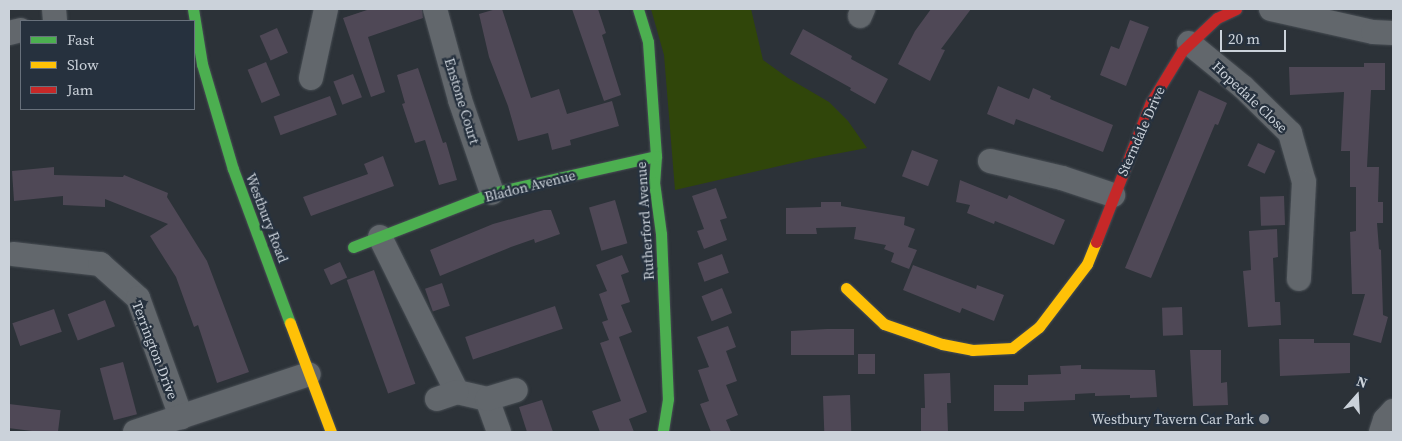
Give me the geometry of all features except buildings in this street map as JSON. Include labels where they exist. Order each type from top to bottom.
[{"type":"street","points":[[311,78],[326,9]]},
{"type":"street","name":"Enstone Court","points":[[435,9],[460,100],[492,193]]},
{"type":"street","name":"Rutherford Avenue","points":[[638,9],[648,42],[656,156],[654,182],[662,234],[668,390],[663,432]]},
{"type":"street","name":"Sterndale Drive","points":[[846,288],[884,324],[942,344],[972,350],[1012,348],[1039,327],[1087,264],[1112,195],[1151,102],[1189,43],[1217,18],[1236,9]]},
{"type":"street","points":[[1271,9],[1373,32],[1393,33]]},
{"type":"street","name":"Westbury Road","points":[[195,21],[202,64],[233,169],[331,432]]},
{"type":"street","name":"Hopedale Close","points":[[1189,43],[1243,87],[1290,133],[1304,182],[1299,279]]},
{"type":"street","name":"Bladon Avenue","points":[[353,247],[492,193],[656,156]]},
{"type":"street","points":[[990,161],[1062,178],[1112,195]]},
{"type":"street","points":[[380,237],[447,396],[487,399],[516,390]]},
{"type":"street","name":"Terrington Drive","points":[[13,254],[100,264],[138,298],[181,417]]},
{"type":"street","name":"Terrington Drive","points":[[135,432],[309,374]]},
{"type":"street","points":[[487,399],[498,432]]},
{"type":"street","points":[[1381,432],[1385,420],[1393,411]]},
{"type":"green space","points":[[651,9],[751,9],[763,60],[788,78],[829,102],[848,121],[867,148],[814,158],[675,190],[664,55]]},
{"type":"traffic: fast","points":[[193,9],[195,20]]},
{"type":"traffic: fast","points":[[638,9],[648,42],[656,156],[654,182],[661,234],[668,399],[663,432]]},
{"type":"traffic: fast","points":[[195,21],[202,64],[233,169],[290,323]]},
{"type":"traffic: fast","points":[[353,247],[492,193],[656,156]]},
{"type":"traffic: slow","points":[[846,288],[884,324],[942,344],[972,350],[1012,348],[1039,327],[1087,264],[1096,242]]},
{"type":"traffic: slow","points":[[290,323],[331,432]]},
{"type":"traffic: jam","points":[[1096,242],[1151,102],[1182,51],[1217,18],[1236,9]]},
{"type":"place","name":"Westbury Tavern Car Park","points":[[1264,419]]}]
